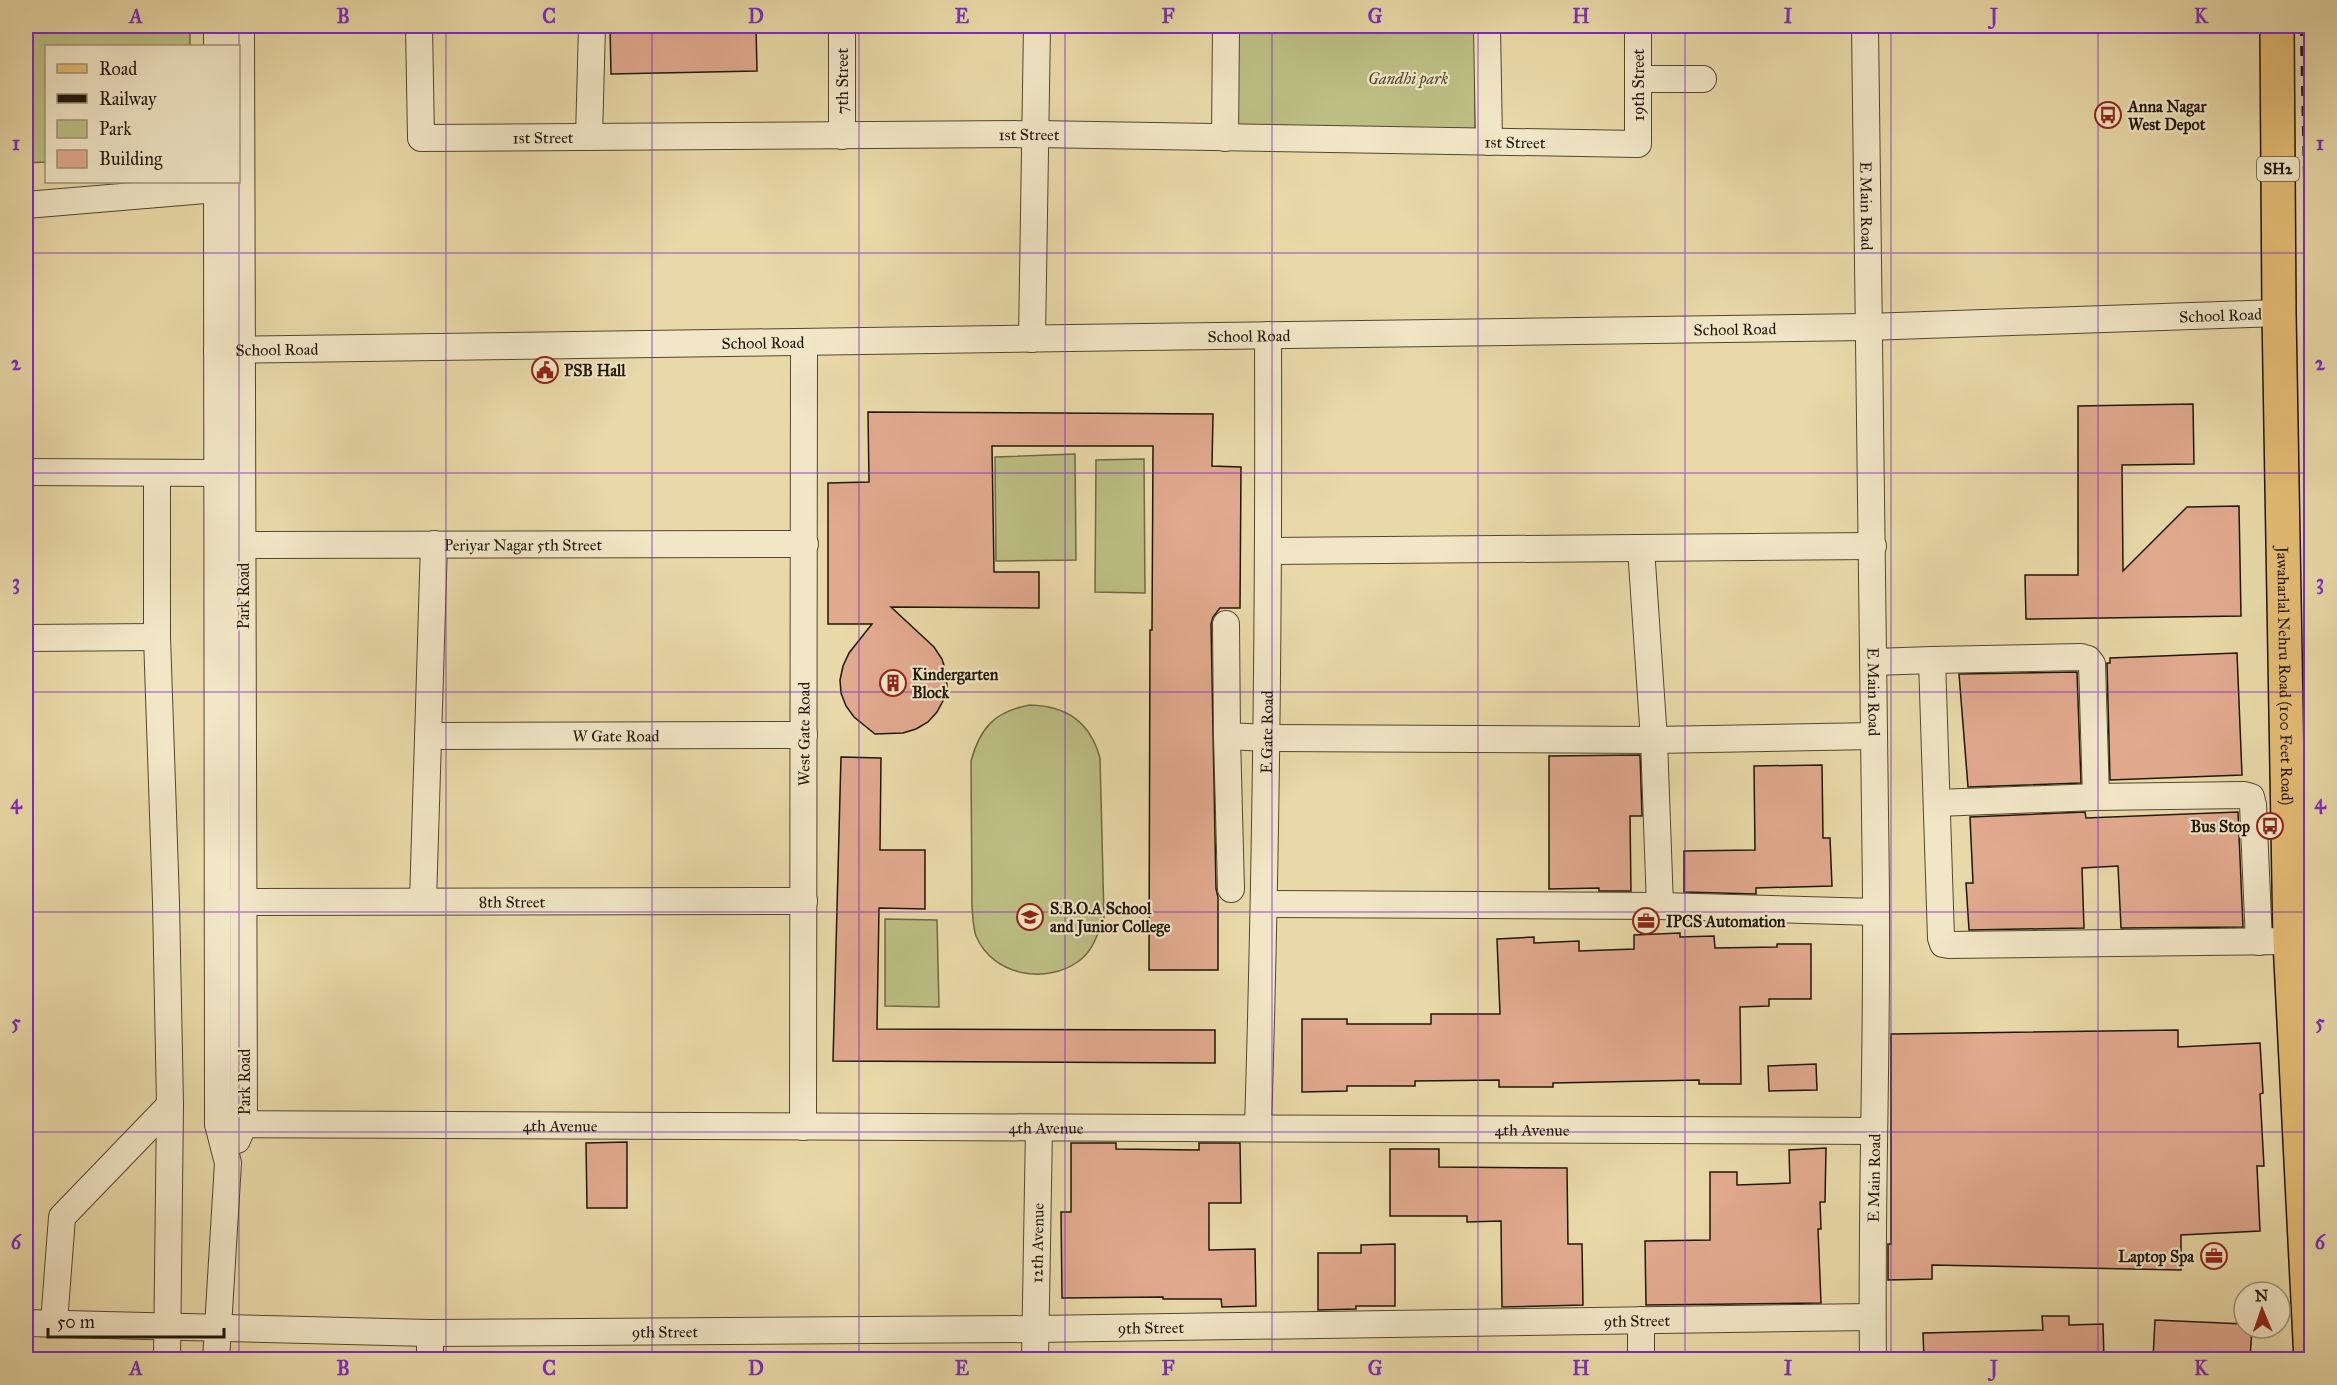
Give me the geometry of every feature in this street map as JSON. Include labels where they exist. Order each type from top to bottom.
[{"type":"main road","name":"Jawaharlal Nehru Road (100 Feet Road)","points":[[2277,26],[2280,313],[2275,941],[2311,1359]]},
{"type":"street","points":[[217,26],[217,45]]},
{"type":"street","name":"Park Road","points":[[240,53],[241,26]]},
{"type":"street","name":"1st Street","points":[[419,26],[421,138],[1036,134],[1638,144]]},
{"type":"street","points":[[589,137],[591,26]]},
{"type":"street","name":"7th Street","points":[[842,26],[842,136]]},
{"type":"street","points":[[1032,339],[1037,26]]},
{"type":"street","points":[[1225,138],[1226,26]]},
{"type":"street","points":[[1487,26],[1489,142]]},
{"type":"street","name":"19th Street","points":[[1638,26],[1638,144]]},
{"type":"street","name":"E Main Road","points":[[1865,26],[1876,912],[1873,1359]]},
{"type":"street","points":[[1638,79],[1703,79]]},
{"type":"street","name":"Park Road","points":[[216,1359],[228,1163],[218,1124],[230,902],[229,350],[235,183]]},
{"type":"street","points":[[26,205],[217,185]]},
{"type":"street","name":"Park Road","points":[[217,185],[229,350],[218,473],[230,545]]},
{"type":"street","name":"School Road","points":[[229,350],[1867,327],[2280,313]]},
{"type":"street","name":"E Gate Road","points":[[1258,1128],[1265,904],[1269,551],[1268,335]]},
{"type":"street","name":"West Gate Road","points":[[803,1127],[804,342]]},
{"type":"street","points":[[26,472],[218,473]]},
{"type":"street","points":[[157,474],[157,638],[166,891],[170,1106],[167,1359]]},
{"type":"street","points":[[423,902],[434,544]]},
{"type":"street","name":"Periyar Nagar 5th Street","points":[[230,545],[805,544]]},
{"type":"street","points":[[1269,551],[1873,546]]},
{"type":"street","points":[[1641,548],[1654,740],[1660,906]]},
{"type":"street","points":[[1226,624],[1232,889]]},
{"type":"street","points":[[26,638],[157,638]]},
{"type":"street","points":[[1874,662],[2081,657],[2088,659],[2092,664],[2096,797]]},
{"type":"street","points":[[1932,660],[1941,938],[1943,944],[2275,941],[2251,797],[2244,795],[2096,797],[1937,804]]},
{"type":"street","name":"W Gate Road","points":[[428,736],[804,735]]},
{"type":"street","points":[[1227,736],[1654,740],[1874,736]]},
{"type":"street","name":"8th Street","points":[[230,902],[804,901]]},
{"type":"street","name":"Park Road","points":[[228,1163],[244,1124],[230,902]]},
{"type":"street","points":[[1265,904],[1660,906],[1876,912]]},
{"type":"street","points":[[54,1323],[62,1217],[170,1106]]},
{"type":"street","name":"4th Avenue","points":[[218,1124],[1874,1131]]},
{"type":"street","name":"12th Avenue","points":[[1035,1359],[1039,1128]]},
{"type":"street","name":"9th Street","points":[[26,1323],[430,1333],[1035,1329],[1872,1317]]},
{"type":"street","points":[[1641,1320],[1641,1359]]},
{"type":"street","points":[[430,1333],[430,1359]]},
{"type":"green space","points":[[26,26],[190,26],[190,45],[45,45],[45,162],[26,163]]},
{"type":"green space","name":"Gandhi park","points":[[1233,26],[1475,26],[1475,133],[1233,127]]},
{"type":"green space","points":[[1075,454],[1076,560],[996,561],[995,457]]},
{"type":"green space","points":[[1144,459],[1145,593],[1095,592],[1096,460]]},
{"type":"green space","points":[[1030,705],[1055,709],[1075,718],[1096,745],[1100,758],[1104,918],[1092,947],[1084,957],[1066,968],[1051,973],[1036,974],[1007,968],[984,950],[975,933],[972,908],[971,761],[979,739],[991,723],[1007,712]]},
{"type":"green space","points":[[885,919],[937,920],[939,1007],[885,1006]]},
{"type":"building","points":[[610,26],[756,26],[757,71],[611,74]]},
{"type":"building","points":[[2193,404],[2194,464],[2122,465],[2123,571],[2187,507],[2239,506],[2241,616],[2026,619],[2025,575],[2078,575],[2078,406]]},
{"type":"building","points":[[868,412],[1213,414],[1212,466],[1241,467],[1240,608],[1220,608],[1211,624],[1218,970],[1149,970],[1153,446],[992,446],[994,572],[1039,572],[1039,608],[891,607],[934,647],[942,659],[947,686],[944,699],[928,722],[903,733],[875,734],[854,717],[846,706],[841,693],[840,680],[849,653],[872,624],[828,624],[828,483],[869,482]]},
{"type":"building","points":[[2237,653],[2242,775],[2110,780],[2107,663],[2110,663],[2110,658]]},
{"type":"building","points":[[2077,672],[2081,783],[1968,787],[1959,674]]},
{"type":"building","points":[[1640,755],[1642,816],[1630,816],[1631,891],[1599,891],[1599,888],[1549,889],[1549,756]]},
{"type":"building","points":[[841,757],[881,758],[880,850],[925,850],[925,909],[879,908],[877,1029],[1215,1030],[1215,1063],[833,1061]]},
{"type":"building","points":[[1822,765],[1823,838],[1830,838],[1832,886],[1756,888],[1756,894],[1684,892],[1684,851],[1755,850],[1754,766]]},
{"type":"building","points":[[2085,812],[2086,818],[2238,812],[2243,927],[2121,928],[2118,866],[2082,868],[2084,928],[1969,930],[1966,883],[1973,883],[1970,817]]},
{"type":"building","points":[[1680,933],[1680,937],[1714,936],[1715,948],[1811,944],[1811,999],[1769,999],[1769,1006],[1740,1007],[1741,1084],[1699,1084],[1699,1080],[1553,1083],[1553,1087],[1499,1087],[1499,1080],[1415,1081],[1415,1086],[1347,1086],[1347,1091],[1302,1092],[1302,1019],[1347,1019],[1347,1024],[1431,1024],[1431,1014],[1500,1014],[1497,939],[1534,937],[1534,943],[1579,941],[1579,951],[1634,949],[1634,935]]},
{"type":"building","points":[[2178,1030],[2178,1047],[2260,1043],[2264,1166],[2257,1166],[2260,1231],[2181,1235],[2181,1270],[1932,1265],[1932,1279],[1888,1280],[1888,1244],[1891,1244],[1891,1034]]},
{"type":"building","points":[[1816,1064],[1817,1090],[1769,1091],[1768,1066]]},
{"type":"building","points":[[627,1142],[627,1208],[587,1208],[586,1143]]},
{"type":"building","points":[[1071,1143],[1116,1143],[1116,1149],[1199,1150],[1199,1143],[1240,1143],[1241,1203],[1209,1203],[1209,1250],[1255,1249],[1256,1306],[1222,1307],[1221,1299],[1062,1298],[1061,1212],[1071,1212]]},
{"type":"building","points":[[1826,1148],[1825,1202],[1820,1202],[1821,1229],[1818,1229],[1821,1303],[1646,1305],[1645,1241],[1710,1240],[1710,1172],[1737,1172],[1737,1185],[1790,1183],[1789,1150]]},
{"type":"building","points":[[1390,1149],[1439,1149],[1439,1167],[1567,1168],[1568,1244],[1582,1244],[1583,1305],[1502,1307],[1501,1221],[1467,1222],[1467,1216],[1390,1216]]},
{"type":"building","points":[[1395,1244],[1395,1306],[1356,1306],[1356,1309],[1318,1310],[1318,1253],[1361,1253],[1361,1245]]},
{"type":"building","points":[[2042,1316],[2069,1316],[2069,1325],[2103,1324],[2104,1359],[1924,1359],[1923,1333],[2043,1330]]},
{"type":"building","points":[[2155,1320],[2232,1323],[2232,1340],[2251,1340],[2250,1359],[2153,1359]]},
{"type":"railway","points":[[2302,26],[2312,494]]},
{"type":"place","name":"Anna Nagar West Depot","points":[[2108,115]]},
{"type":"place","name":"PSB Hall","points":[[545,370]]},
{"type":"place","name":"Kindergarten Block","points":[[893,683]]},
{"type":"place","name":"Bus Stop","points":[[2270,826]]},
{"type":"place","name":"S.B.O.A School and Junior College","points":[[1030,917]]},
{"type":"place","name":"IPCS Automation","points":[[1646,921]]},
{"type":"place","name":"Laptop Spa","points":[[2214,1256]]}]
